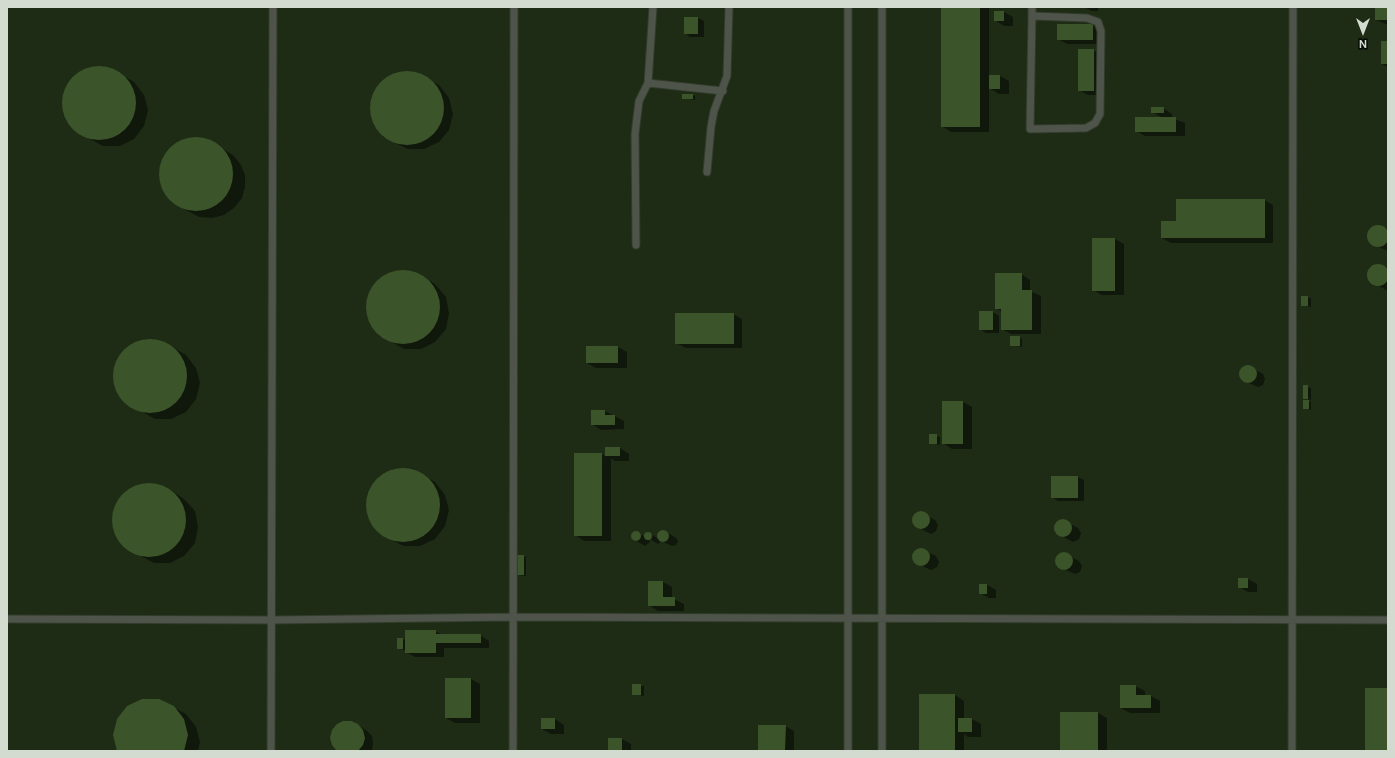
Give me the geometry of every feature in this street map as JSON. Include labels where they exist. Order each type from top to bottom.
[{"type":"lane","points":[[271,751],[273,7]]},
{"type":"lane","points":[[513,751],[514,7]]},
{"type":"lane","points":[[636,245],[635,134],[639,101],[648,83],[653,7]]},
{"type":"lane","points":[[707,172],[710,128],[714,111],[723,91],[727,76],[729,7]]},
{"type":"lane","points":[[848,7],[848,751]]},
{"type":"lane","points":[[882,7],[882,751]]},
{"type":"lane","points":[[1032,7],[1030,130],[1086,128],[1095,123],[1100,114],[1101,31],[1098,22],[1087,18],[1032,16]]},
{"type":"lane","points":[[1292,751],[1293,7]]},
{"type":"lane","points":[[648,83],[723,91]]},
{"type":"lane","points":[[7,619],[271,620],[513,617],[1388,620]]},
{"type":"shaded area","points":[[7,7],[1388,7],[1388,751],[7,751]]},
{"type":"building","points":[[941,7],[980,7],[980,127],[941,127]]},
{"type":"building","points":[[1375,7],[1388,7],[1388,20],[1375,20]]},
{"type":"building","points":[[994,11],[1004,11],[1004,21],[994,21]]},
{"type":"building","points":[[684,17],[698,17],[698,34],[684,34]]},
{"type":"building","points":[[1057,24],[1093,24],[1093,40],[1057,40]]},
{"type":"building","points":[[1381,41],[1388,41],[1388,64],[1381,64]]},
{"type":"building","points":[[1078,49],[1094,49],[1094,91],[1078,91]]},
{"type":"building","points":[[99,66],[113,69],[125,77],[133,89],[136,103],[133,117],[125,129],[113,137],[99,140],[85,137],[73,129],[65,117],[62,103],[65,89],[73,77],[85,69]]},
{"type":"building","points":[[407,71],[421,74],[433,82],[441,94],[444,108],[441,122],[433,134],[421,142],[407,145],[393,142],[381,134],[373,122],[370,108],[373,94],[381,82],[393,74]]},
{"type":"building","points":[[989,75],[1000,75],[1000,89],[989,89]]},
{"type":"building","points":[[1388,85],[1388,100],[1387,100]]},
{"type":"building","points":[[682,94],[693,94],[693,99],[682,99]]},
{"type":"building","points":[[1151,107],[1164,107],[1164,113],[1151,113]]},
{"type":"building","points":[[1135,117],[1176,117],[1176,132],[1135,132]]},
{"type":"building","points":[[196,137],[217,143],[227,153],[233,174],[227,195],[217,205],[196,211],[175,205],[165,195],[159,174],[165,153],[175,143]]},
{"type":"building","points":[[1176,199],[1265,199],[1265,238],[1161,238],[1161,221],[1176,221]]},
{"type":"building","points":[[1378,225],[1386,228],[1389,236],[1386,244],[1378,247],[1370,244],[1367,236],[1370,228]]},
{"type":"building","points":[[1092,238],[1115,238],[1115,291],[1092,291]]},
{"type":"building","points":[[1378,264],[1386,267],[1389,275],[1386,283],[1378,286],[1370,283],[1367,275],[1370,267]]},
{"type":"building","points":[[403,270],[417,273],[429,281],[437,293],[440,307],[437,321],[429,333],[417,341],[403,344],[389,341],[377,333],[369,321],[366,307],[369,293],[377,281],[389,273]]},
{"type":"building","points":[[995,273],[1022,273],[1022,290],[1032,290],[1032,330],[1001,330],[1001,309],[995,309]]},
{"type":"building","points":[[1301,296],[1308,296],[1308,306],[1301,306]]},
{"type":"building","points":[[979,311],[993,311],[993,330],[979,330]]},
{"type":"building","points":[[675,313],[734,313],[734,344],[675,344]]},
{"type":"building","points":[[1010,336],[1020,336],[1020,346],[1010,346]]},
{"type":"building","points":[[150,339],[164,342],[176,350],[184,362],[187,376],[184,390],[176,402],[164,410],[150,413],[136,410],[124,402],[116,390],[113,376],[116,362],[124,350],[136,342]]},
{"type":"building","points":[[586,346],[618,346],[618,363],[586,363]]},
{"type":"building","points":[[1248,365],[1254,368],[1257,374],[1254,380],[1248,383],[1242,380],[1239,374],[1242,368]]},
{"type":"building","points":[[1303,385],[1308,385],[1308,399],[1303,399]]},
{"type":"building","points":[[1303,400],[1309,400],[1309,409],[1303,409]]},
{"type":"building","points":[[942,401],[963,401],[963,444],[942,444]]},
{"type":"building","points":[[591,410],[605,410],[605,415],[615,415],[615,425],[591,425]]},
{"type":"building","points":[[929,434],[937,434],[937,444],[929,444]]},
{"type":"building","points":[[605,447],[620,447],[620,456],[605,456]]},
{"type":"building","points":[[574,453],[602,453],[602,536],[574,536]]},
{"type":"building","points":[[403,468],[417,471],[429,479],[437,491],[440,505],[437,519],[429,531],[417,539],[403,542],[389,539],[377,531],[369,519],[366,505],[369,491],[377,479],[389,471]]},
{"type":"building","points":[[1051,476],[1078,476],[1078,498],[1051,498]]},
{"type":"building","points":[[149,483],[163,486],[175,494],[183,506],[186,520],[183,534],[175,546],[163,554],[149,557],[135,554],[123,546],[115,534],[112,520],[115,506],[123,494],[135,486]]},
{"type":"building","points":[[921,511],[927,514],[930,520],[927,526],[921,529],[915,526],[912,520],[915,514]]},
{"type":"building","points":[[1063,519],[1069,522],[1072,528],[1069,534],[1063,537],[1057,534],[1054,528],[1057,522]]},
{"type":"building","points":[[661,530],[665,530],[669,536],[665,542],[661,542],[657,538],[657,534]]},
{"type":"building","points":[[634,531],[638,531],[640,532],[640,540],[634,541],[631,538],[631,534]]},
{"type":"building","points":[[648,532],[651,533],[651,539],[648,540],[645,539],[644,536],[645,533]]},
{"type":"building","points":[[921,548],[927,551],[930,557],[927,563],[921,566],[915,563],[912,557],[915,551]]},
{"type":"building","points":[[1064,552],[1070,555],[1073,561],[1070,567],[1064,570],[1058,567],[1055,561],[1058,555]]},
{"type":"building","points":[[517,555],[524,555],[524,575],[517,575]]},
{"type":"building","points":[[1238,578],[1248,578],[1248,588],[1238,588]]},
{"type":"building","points":[[648,581],[663,581],[663,597],[675,597],[675,606],[648,606]]},
{"type":"building","points":[[979,584],[987,584],[987,594],[979,594]]},
{"type":"building","points":[[405,630],[436,630],[436,634],[481,634],[481,643],[436,643],[436,653],[405,653]]},
{"type":"building","points":[[397,638],[403,638],[403,649],[397,649]]},
{"type":"building","points":[[445,678],[471,678],[471,718],[445,718]]},
{"type":"building","points":[[632,684],[641,684],[641,695],[632,695]]},
{"type":"building","points":[[1120,685],[1136,685],[1136,695],[1151,695],[1151,708],[1120,708]]},
{"type":"building","points":[[1365,688],[1388,688],[1388,751],[1365,751]]},
{"type":"building","points":[[919,694],[955,694],[955,751],[919,751]]},
{"type":"building","points":[[142,699],[159,699],[174,706],[184,719],[188,735],[184,751],[117,751],[113,735],[117,719],[127,706]]},
{"type":"building","points":[[1060,712],[1098,712],[1098,751],[1060,751]]},
{"type":"building","points":[[541,718],[555,718],[555,729],[541,729]]},
{"type":"building","points":[[958,718],[972,718],[972,732],[958,732]]},
{"type":"building","points":[[343,721],[351,721],[358,724],[363,730],[365,738],[363,745],[358,751],[337,751],[332,745],[330,738],[332,730],[337,724]]},
{"type":"building","points":[[758,725],[786,725],[785,751],[758,751]]},
{"type":"building","points":[[608,738],[622,738],[622,751],[608,751]]}]
